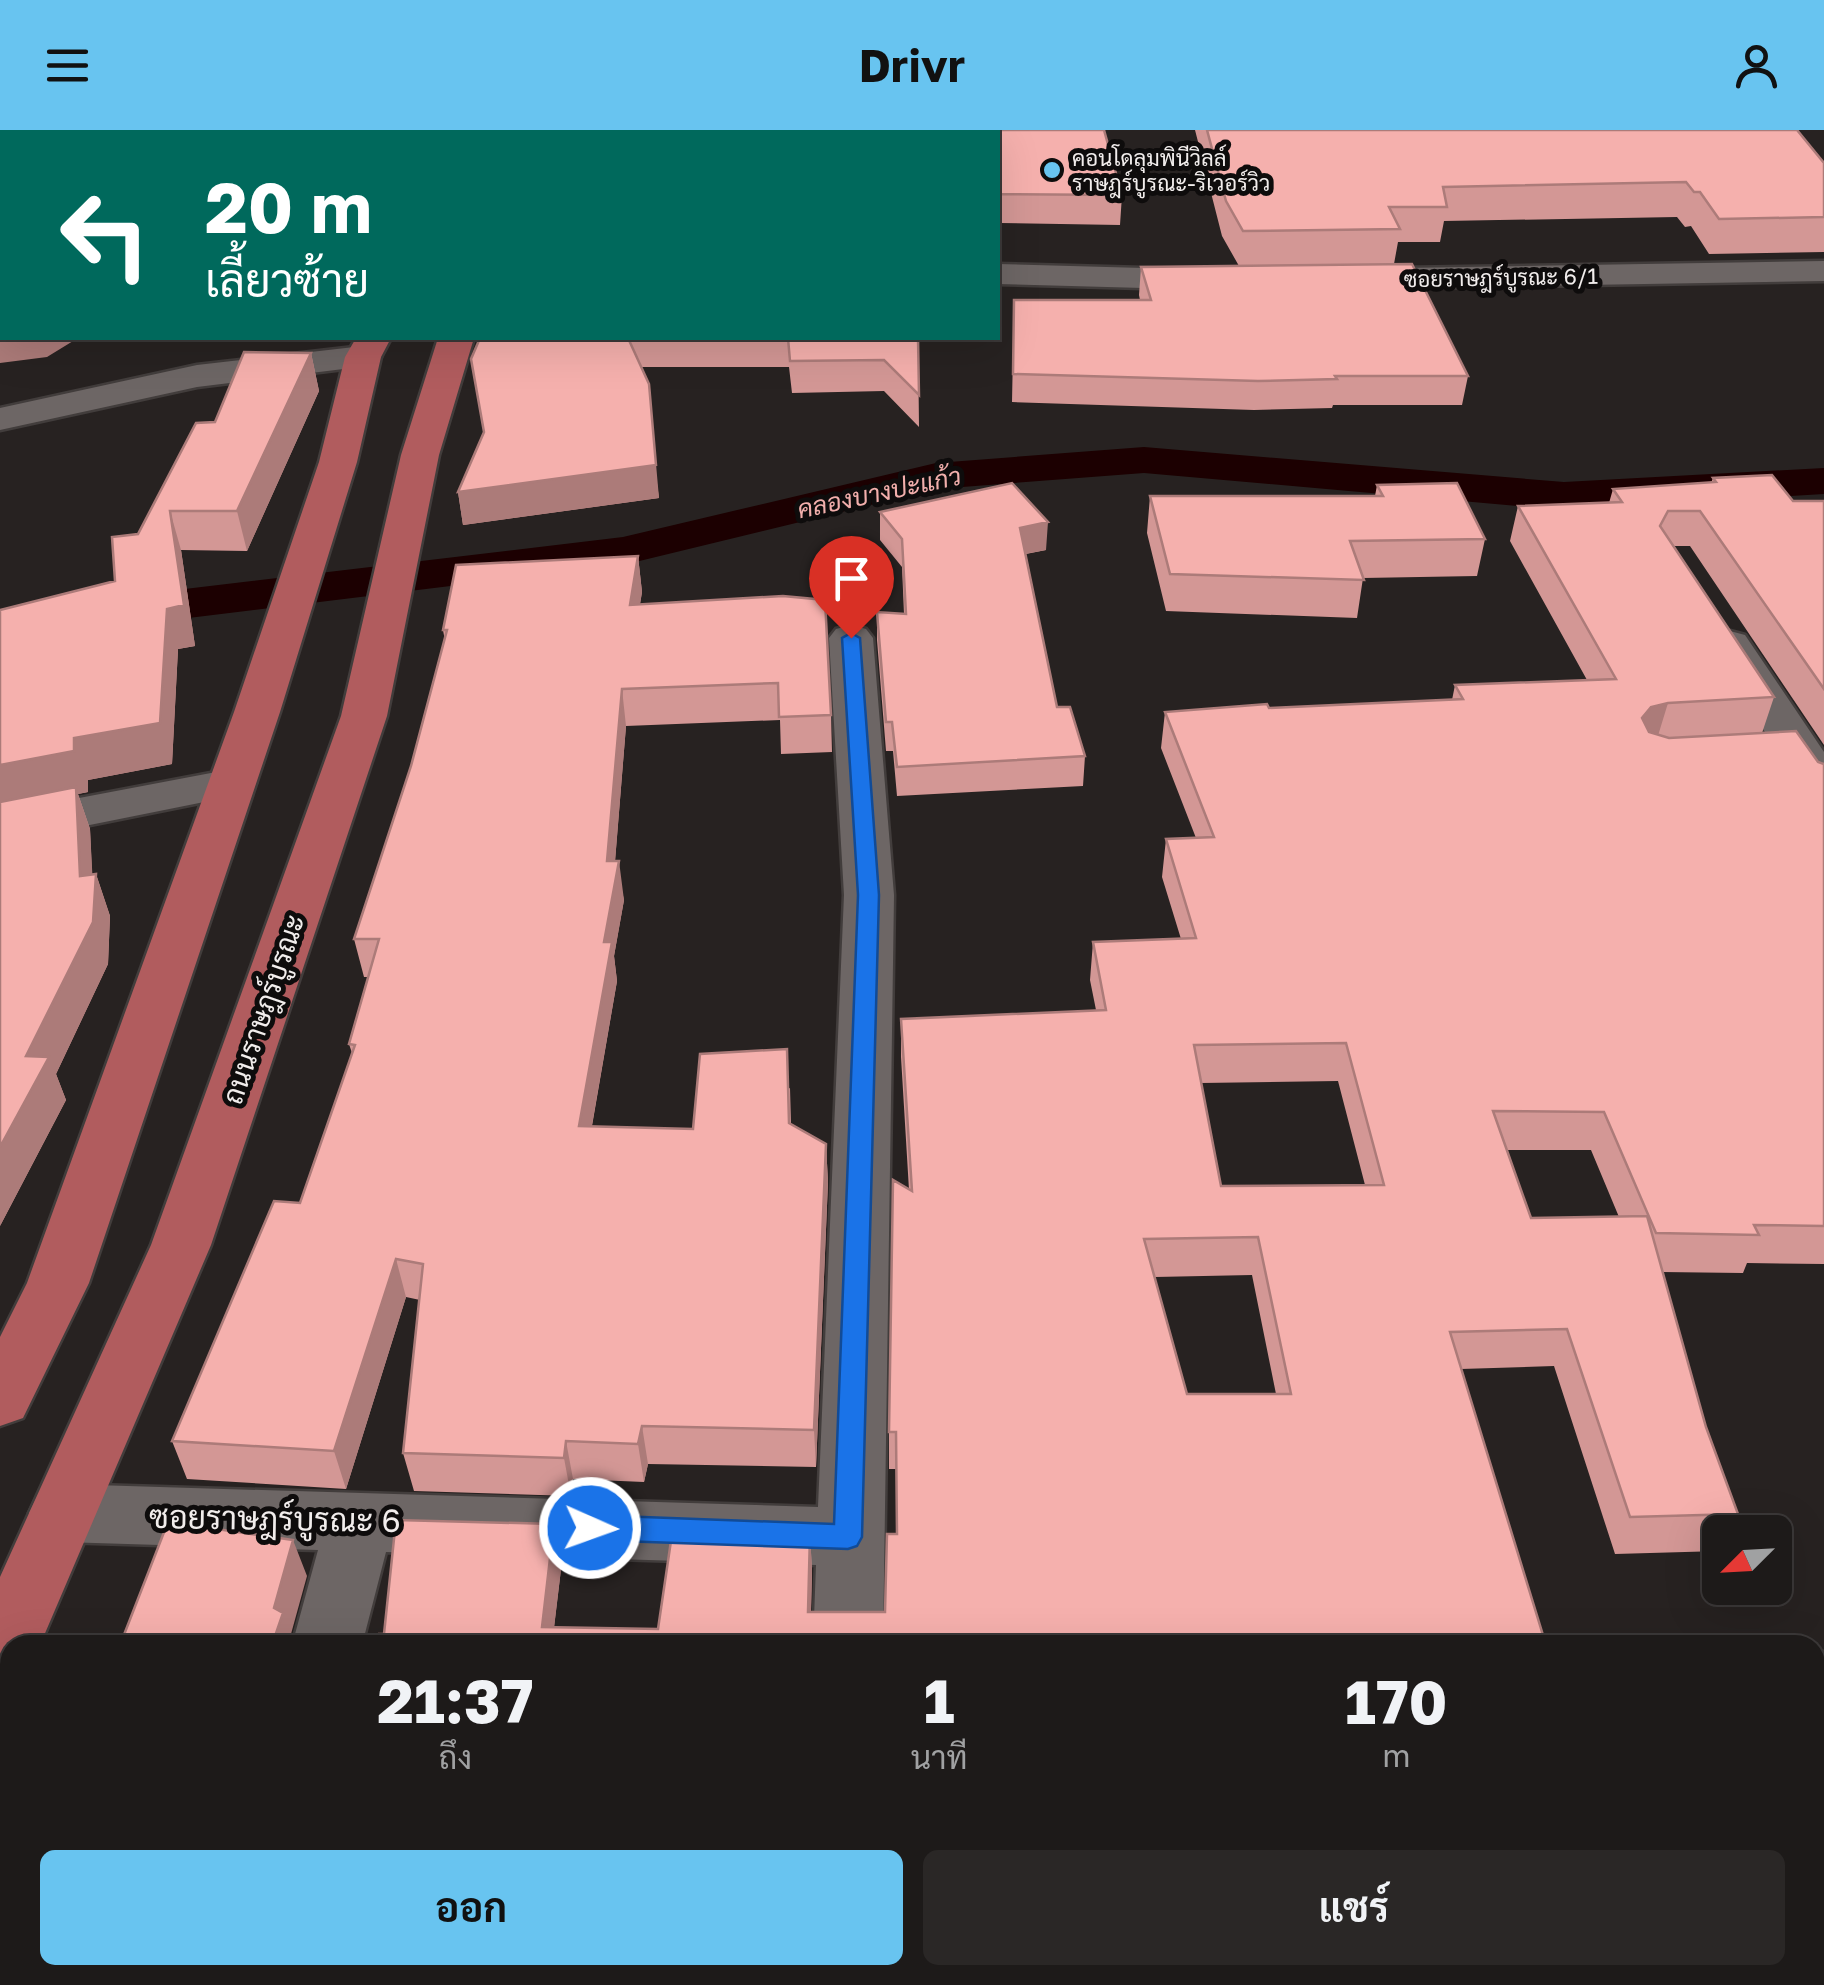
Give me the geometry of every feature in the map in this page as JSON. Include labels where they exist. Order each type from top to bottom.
[{"type":"main road","name":"ถนนราษฎร์บูรณะ","points":[[9,1635],[181,1245],[364,716],[420,456],[455,340]]},
{"type":"main road","points":[[0,1400],[58,1282],[257,712],[338,462],[368,347]]},
{"type":"street","name":"ซอยราษฎร์บูรณะ 6/1","points":[[1311,279],[1824,271]]},
{"type":"street","points":[[1000,274],[1254,280]]},
{"type":"street","points":[[0,419],[197,376],[368,347]]},
{"type":"street","points":[[1705,606],[1824,788]]},
{"type":"street","points":[[848,1635],[869,895],[851,638]]},
{"type":"street","points":[[1746,752],[1799,749]]},
{"type":"street","points":[[0,828],[232,783]]},
{"type":"street","name":"ซอยราษฎร์บูรณะ 6","points":[[63,1513],[848,1537]]},
{"type":"street","points":[[330,1635],[360,1520]]},
{"type":"building","name":"คอนโดลุมพินีวิลล์ ราษฎร์บูรณะ-ริเวอร์วิว","points":[[1000,130],[1104,130],[1122,195],[1000,194]]},
{"type":"building","points":[[1207,130],[1797,130],[1824,163],[1824,217],[1719,219],[1700,192],[1694,192],[1686,182],[1443,187],[1447,207],[1389,207],[1400,229],[1243,231],[1226,201]]},
{"type":"building","points":[[1412,264],[1468,376],[1335,376],[1337,379],[1258,381],[1013,374],[1014,300],[1151,300],[1141,267]]},
{"type":"building","points":[[479,340],[629,340],[649,384],[656,465],[458,492],[484,432],[471,359]]},
{"type":"building","points":[[788,340],[918,340],[919,395],[884,360],[790,361]]},
{"type":"building","points":[[244,352],[311,353],[237,511],[170,511],[184,605],[167,609],[160,723],[74,738],[74,751],[0,765],[0,610],[115,581],[112,537],[138,534],[196,423],[215,422]]},
{"type":"building","points":[[1772,475],[1793,501],[1824,501],[1824,689],[1700,511],[1668,511],[1660,526],[1774,697],[1668,703],[1651,707],[1642,718],[1649,732],[1669,738],[1796,731],[1818,762],[1824,764],[1824,1226],[1754,1225],[1759,1235],[1656,1233],[1604,1112],[1493,1111],[1531,1218],[1647,1216],[1706,1427],[1738,1514],[1630,1517],[1567,1329],[1450,1332],[1543,1635],[379,1635],[384,1634],[396,1520],[554,1524],[542,1627],[658,1629],[672,1534],[810,1534],[808,1612],[885,1612],[887,1534],[897,1534],[896,1432],[889,1432],[893,1180],[912,1191],[901,1019],[1106,1010],[1093,942],[1196,938],[1166,839],[1214,837],[1165,712],[1267,704],[1269,708],[1463,699],[1455,685],[1616,679],[1518,506],[1622,502],[1613,489]],"holes":[[[1346,1043],[1384,1185],[1221,1186],[1194,1045]],[[1258,1237],[1291,1394],[1187,1394],[1144,1239]]]},
{"type":"building","points":[[1012,483],[1048,522],[1020,528],[1057,707],[1070,707],[1085,756],[897,767],[892,722],[886,722],[877,612],[906,614],[902,539],[880,512]]},
{"type":"building","points":[[1457,483],[1485,539],[1350,541],[1364,580],[1170,574],[1150,496],[1383,496],[1377,485]]},
{"type":"building","points":[[638,556],[630,605],[783,596],[825,600],[831,715],[779,717],[778,683],[622,689],[607,861],[619,861],[604,942],[612,942],[579,1126],[693,1129],[700,1054],[787,1049],[789,1123],[826,1144],[814,1430],[642,1426],[638,1444],[566,1441],[564,1458],[403,1453],[423,1264],[396,1259],[334,1451],[172,1441],[274,1201],[300,1203],[355,1045],[349,1044],[379,939],[354,939],[411,766],[447,630],[443,630],[456,565]]},
{"type":"building","points":[[76,787],[80,876],[96,874],[93,922],[26,1056],[49,1057],[0,1147],[0,802]]},
{"type":"building","points":[[168,1522],[293,1540],[274,1608],[283,1613],[275,1635],[124,1635]]},
{"type":"waterway","name":"คลองบางปะแก้ว","points":[[0,626],[623,551],[936,476],[1144,460],[1564,496],[1824,481]]},
{"type":"place","name":"คอนโดลุมพินีวิลล์ ราษฎร์บูรณะ-ริเวอร์วิว","points":[[1052,170]]},
{"type":"route","points":[[590,1528],[848,1537],[869,895],[851,638]]}]
